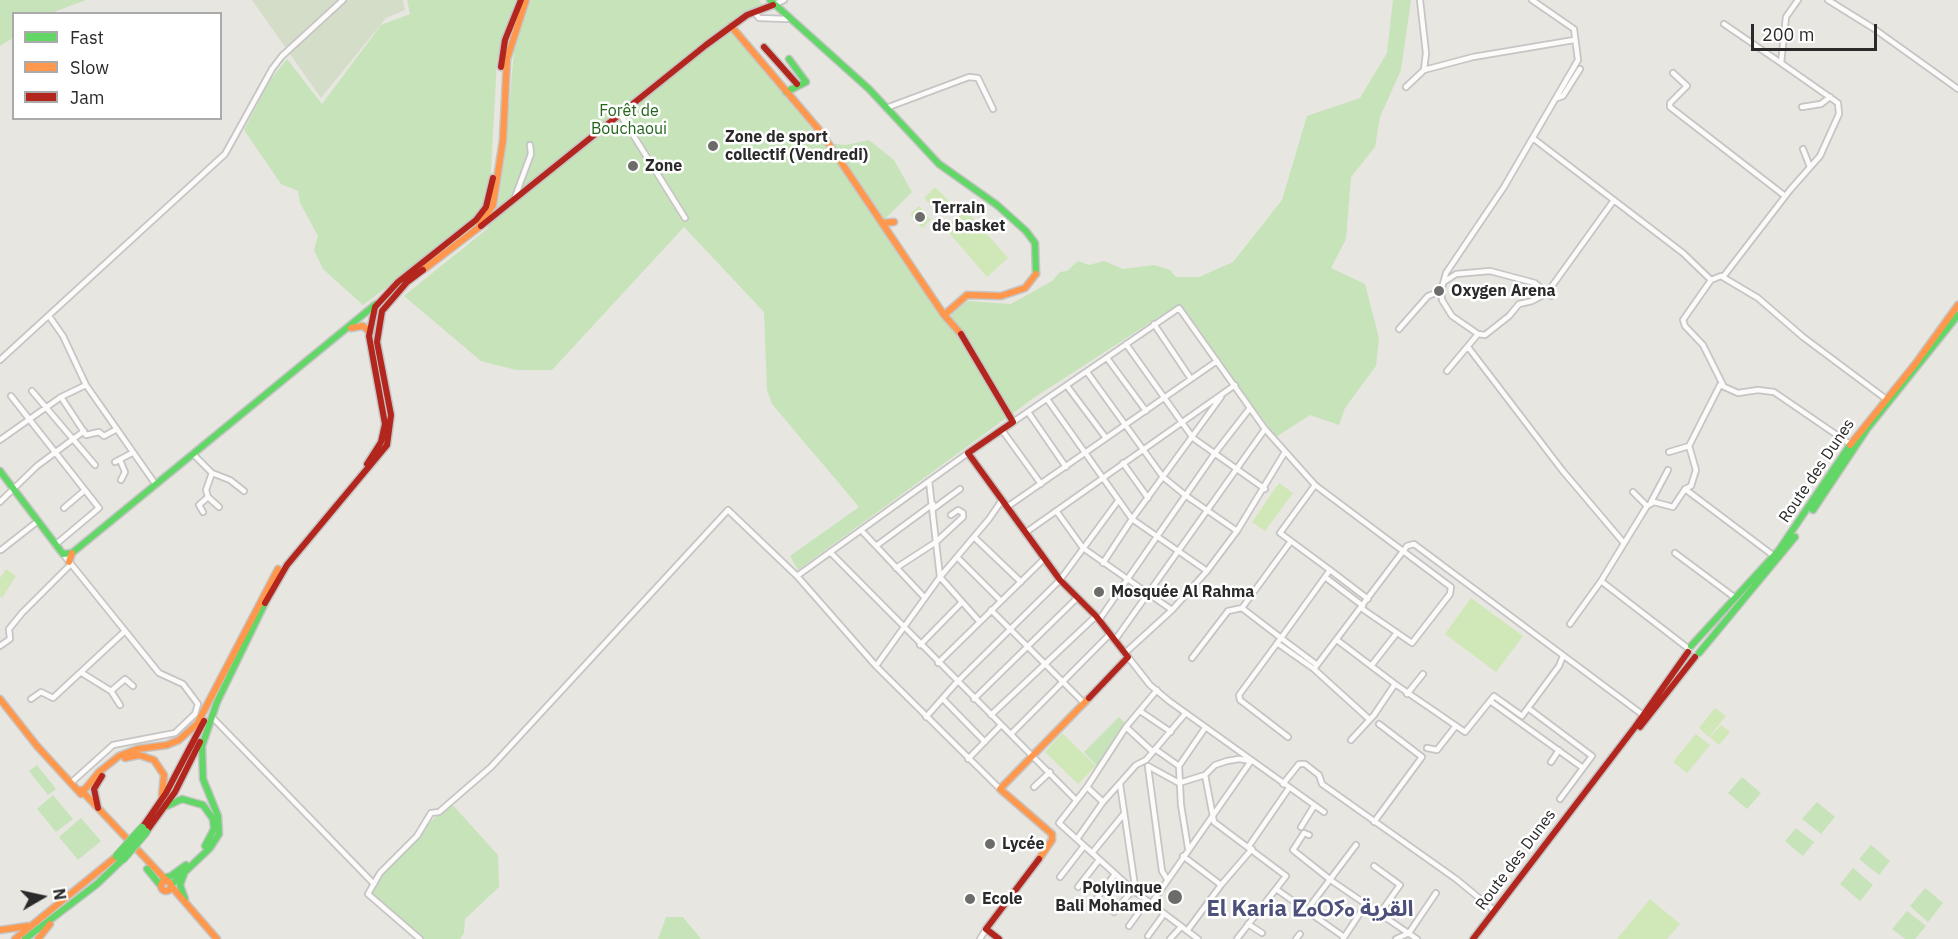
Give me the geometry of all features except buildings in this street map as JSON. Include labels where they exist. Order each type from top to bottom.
[{"type":"main road","points":[[67,554],[156,485],[343,332],[398,282],[468,228],[486,207],[497,152],[503,50],[521,0]]},
{"type":"main road","points":[[478,228],[490,212],[496,194],[503,140],[507,59],[526,0]]},
{"type":"main road","points":[[25,939],[57,915],[120,857],[144,830],[187,771],[277,580],[387,445],[391,415],[377,342],[382,311],[407,282],[731,26],[772,3],[869,89],[939,164],[997,205],[1026,231],[1035,243],[1036,274],[1025,288],[1001,296],[967,295],[944,315]]},
{"type":"main road","points":[[731,26],[820,130],[944,315],[963,338],[1013,422],[968,453],[1060,580],[1097,618],[1126,655],[1084,703],[1000,789],[1052,834],[1052,840],[1046,852],[986,929],[999,939]]},
{"type":"main road","points":[[764,47],[799,87],[806,82],[789,59]]},
{"type":"main road","points":[[786,92],[797,84]]},
{"type":"main road","points":[[883,223],[894,222]]},
{"type":"main road","points":[[161,806],[270,580],[371,459],[381,442],[385,415],[370,332],[371,317],[379,301]]},
{"type":"main road","name":"Route des Dunes","points":[[1479,939],[1734,597],[1774,556],[1850,444],[1916,363],[1958,305]]},
{"type":"main road","name":"Route des Dunes","points":[[1693,651],[1781,555],[1867,429],[1930,353],[1958,315]]},
{"type":"main road","points":[[343,332],[357,326],[366,327],[370,332]]},
{"type":"main road","points":[[0,471],[56,545],[67,554],[70,563]]},
{"type":"main road","points":[[98,808],[94,794],[98,776],[126,752],[179,740],[197,724],[216,692]]},
{"type":"main road","points":[[0,699],[29,735],[167,884],[213,939]]},
{"type":"main road","points":[[167,884],[210,848],[219,834],[218,816],[205,786],[200,762],[202,746],[218,702]]},
{"type":"main road","name":"Route des Dunes","points":[[1473,939],[1644,717]]},
{"type":"main road","points":[[29,735],[218,939]]},
{"type":"main road","points":[[79,788],[129,756],[147,756],[154,760],[164,775],[161,806]]},
{"type":"main road","points":[[161,806],[182,799],[190,799],[203,805],[213,819],[214,829],[209,841],[184,869],[180,885],[190,909]]},
{"type":"main road","points":[[15,939],[120,857]]},
{"type":"main road","points":[[38,939],[57,915]]},
{"type":"main road","points":[[0,930],[20,929],[35,923]]},
{"type":"street","points":[[0,360],[225,154],[277,62],[343,0]]},
{"type":"street","points":[[772,3],[784,0]]},
{"type":"street","points":[[1420,0],[1426,53],[1424,70]]},
{"type":"street","points":[[1532,0],[1572,27],[1576,33],[1574,40],[1579,52],[1578,60],[1534,139],[1446,273],[1442,284],[1442,300],[1452,316],[1478,334],[1485,335],[1520,304],[1549,295],[1614,200]]},
{"type":"street","points":[[1781,63],[1785,17],[1797,0]]},
{"type":"street","points":[[1828,0],[1846,14],[1873,28],[1958,89]]},
{"type":"street","points":[[755,13],[759,18],[788,19]]},
{"type":"street","points":[[1724,24],[1838,103],[1839,114],[1820,156],[1785,196],[1723,277],[1711,280],[1683,320],[1684,326],[1703,345],[1722,385],[1738,393],[1758,390],[1774,392],[1850,444]]},
{"type":"street","points":[[1406,87],[1424,70],[1473,57],[1574,40]]},
{"type":"street","points":[[1557,98],[1563,96],[1580,69]]},
{"type":"street","points":[[1673,73],[1687,86],[1670,103],[1670,107],[1785,196]]},
{"type":"street","points":[[886,108],[969,77],[978,78],[993,109]]},
{"type":"street","points":[[1802,107],[1821,105],[1830,97]]},
{"type":"street","points":[[620,114],[685,219]]},
{"type":"street","points":[[1534,139],[1683,253],[1711,280]]},
{"type":"street","points":[[514,199],[531,154],[530,145]]},
{"type":"street","points":[[1803,149],[1810,167]]},
{"type":"street","points":[[1442,284],[1456,274],[1491,272],[1535,283],[1549,295]]},
{"type":"street","points":[[1723,277],[1758,298],[1803,337],[1886,399]]},
{"type":"street","points":[[1399,329],[1428,296],[1441,291]]},
{"type":"street","points":[[1013,422],[1176,309],[1182,309],[1265,429],[1315,485],[1404,550],[1448,585],[1451,591],[1412,643],[1396,634],[1325,577]]},
{"type":"street","points":[[49,316],[63,336],[86,385],[156,485]]},
{"type":"street","points":[[1154,324],[1191,379]]},
{"type":"street","points":[[1447,372],[1478,334]]},
{"type":"street","points":[[1126,344],[1193,438],[1265,489]]},
{"type":"street","points":[[1468,347],[1562,470],[1623,542]]},
{"type":"street","points":[[1107,358],[1146,411]]},
{"type":"street","points":[[876,666],[940,577],[1004,504],[1041,484],[1217,361]]},
{"type":"street","points":[[1087,372],[1145,449],[1163,477],[1237,531]]},
{"type":"street","points":[[0,440],[45,407],[86,385]]},
{"type":"street","points":[[1025,533],[1183,424],[1235,385]]},
{"type":"street","points":[[1633,492],[1651,502],[1673,507],[1686,489],[1691,486],[1695,476],[1689,446],[1719,385],[1722,385]]},
{"type":"street","points":[[1067,386],[1106,438]]},
{"type":"street","points":[[32,391],[95,465]]},
{"type":"street","points":[[1103,564],[1132,519],[1224,393]]},
{"type":"street","points":[[11,396],[99,508],[56,545]]},
{"type":"street","points":[[61,397],[86,435],[99,432],[104,436],[117,429]]},
{"type":"street","points":[[1047,399],[1132,519],[1207,572]]},
{"type":"street","points":[[991,715],[1097,618],[1250,408]]},
{"type":"street","points":[[1029,412],[1066,467]]},
{"type":"street","points":[[1011,734],[1062,682],[1112,637],[1149,594],[1265,429]]},
{"type":"street","points":[[1002,430],[1041,484]]},
{"type":"street","points":[[0,502],[38,466],[84,431]]},
{"type":"street","points":[[1669,452],[1689,446]]},
{"type":"street","points":[[1285,452],[1265,489],[1207,572],[1126,655],[1157,690],[1185,714],[1324,812]]},
{"type":"street","points":[[121,480],[125,472],[117,461],[132,453]]},
{"type":"street","points":[[797,576],[968,453]]},
{"type":"street","points":[[194,454],[212,473],[230,480],[244,491]]},
{"type":"street","points":[[1124,464],[1148,498]]},
{"type":"street","points":[[1570,624],[1601,581],[1623,542],[1651,502],[1668,470]]},
{"type":"street","points":[[212,473],[206,490],[208,497],[219,507]]},
{"type":"street","points":[[929,481],[940,577],[979,621]]},
{"type":"street","points":[[1315,485],[1280,533],[1368,599]]},
{"type":"street","points":[[876,546],[960,489]]},
{"type":"street","points":[[1686,489],[1774,556]]},
{"type":"street","points":[[63,508],[85,490]]},
{"type":"street","points":[[203,512],[199,505],[208,497]]},
{"type":"street","points":[[926,717],[957,682],[1060,580],[1118,501]]},
{"type":"street","points":[[420,939],[368,894],[380,873],[417,836],[430,813],[439,812],[491,767],[729,510],[797,576],[876,666],[1000,789]]},
{"type":"street","points":[[896,568],[936,542],[963,518],[963,513],[958,510],[951,515]]},
{"type":"street","points":[[1057,512],[1083,548],[1172,610]]},
{"type":"street","points":[[1,550],[38,521]]},
{"type":"street","points":[[861,530],[925,598]]},
{"type":"street","points":[[974,537],[1021,582]]},
{"type":"street","points":[[1192,658],[1228,610],[1242,608],[1291,541]]},
{"type":"street","points":[[1315,667],[1407,546],[1414,544],[1644,717]]},
{"type":"street","points":[[830,552],[974,699],[1034,755],[1076,800]]},
{"type":"street","points":[[1674,552],[1734,597]]},
{"type":"street","points":[[957,557],[1001,601]]},
{"type":"street","points":[[939,663],[1044,559]]},
{"type":"street","points":[[0,646],[10,639],[9,629],[13,623],[70,563],[159,674],[176,680],[197,699],[197,709],[188,722],[171,735],[113,746],[79,788]]},
{"type":"street","points":[[1288,737],[1238,697],[1330,570]]},
{"type":"street","points":[[1601,581],[1693,651]]},
{"type":"street","points":[[974,699],[1076,599]]},
{"type":"street","points":[[920,645],[962,602]]},
{"type":"street","points":[[1242,608],[1315,667],[1370,718]]},
{"type":"street","points":[[991,610],[1084,703]]},
{"type":"street","points":[[31,699],[41,692],[53,698],[125,631]]},
{"type":"street","points":[[1371,666],[1396,634]]},
{"type":"street","points":[[1337,640],[1407,694],[1465,732],[1494,696],[1522,716],[1563,656]]},
{"type":"street","points":[[1277,643],[1315,667]]},
{"type":"street","points":[[82,673],[111,691],[120,705]]},
{"type":"street","points":[[1407,694],[1423,674]]},
{"type":"street","points":[[111,691],[124,679],[133,686]]},
{"type":"street","points":[[1352,740],[1395,684]]},
{"type":"street","points":[[1052,834],[1088,787],[1126,727],[1157,690]]},
{"type":"street","points":[[943,699],[985,742]]},
{"type":"street","points":[[1490,701],[1583,768]]},
{"type":"street","points":[[1528,708],[1592,756],[1560,800]]},
{"type":"street","points":[[1140,711],[1171,732]]},
{"type":"street","points":[[1077,839],[1103,802],[1136,765],[1146,760],[1185,714]]},
{"type":"street","points":[[212,717],[374,884]]},
{"type":"street","points":[[1374,822],[1422,757],[1379,724]]},
{"type":"street","points":[[968,759],[1001,725]]},
{"type":"street","points":[[1126,727],[1154,751],[1179,766]]},
{"type":"street","points":[[1427,748],[1437,750],[1455,727]]},
{"type":"street","points":[[1188,848],[1179,783],[1179,766],[1205,728]]},
{"type":"street","points":[[1551,762],[1559,750]]},
{"type":"street","points":[[1148,766],[1179,783],[1205,775],[1215,765],[1221,763],[1239,759],[1251,761]]},
{"type":"street","points":[[1146,760],[1162,871],[1167,879]]},
{"type":"street","points":[[1129,926],[1167,879],[1251,761]]},
{"type":"street","points":[[1283,784],[1299,764],[1305,764],[1319,775],[1322,784],[1456,879],[1495,911]]},
{"type":"street","points":[[1034,787],[1050,772]]},
{"type":"street","points":[[1205,775],[1214,822],[1286,876],[1237,939]]},
{"type":"street","points":[[1120,784],[1135,892]]},
{"type":"street","points":[[1088,787],[1103,802]]},
{"type":"street","points":[[1187,931],[1250,848],[1289,788]]},
{"type":"street","points":[[1301,827],[1314,806]]},
{"type":"street","points":[[1092,853],[1123,815]]},
{"type":"street","points":[[1059,823],[1135,892],[1197,939]]},
{"type":"street","points":[[1309,835],[1304,832],[1292,848],[1332,880],[1417,939]]},
{"type":"street","points":[[1307,910],[1332,880],[1356,845]]},
{"type":"street","points":[[1060,877],[1084,846]]},
{"type":"street","points":[[1183,856],[1221,885]]},
{"type":"street","points":[[1078,887],[1099,860]]},
{"type":"street","points":[[1374,866],[1400,885],[1380,913]]},
{"type":"street","points":[[1094,902],[1115,874]]},
{"type":"street","points":[[1276,889],[1343,938],[1366,904]]},
{"type":"street","points":[[1114,912],[1135,892]]},
{"type":"street","points":[[1396,939],[1408,933],[1436,893]]},
{"type":"street","points":[[1148,936],[1164,914]]},
{"type":"street","points":[[1248,924],[1262,933]]},
{"type":"street","points":[[1170,939],[1181,927]]},
{"type":"street","points":[[980,939],[986,929]]},
{"type":"street","points":[[1296,939],[1300,934]]},
{"type":"green space","points":[[0,0],[86,0],[54,12],[12,12],[12,39],[0,46]]},
{"type":"green space","points":[[252,0],[403,0],[405,10],[386,18],[321,98]]},
{"type":"green space","points":[[407,0],[517,0],[497,60],[490,189],[486,205],[455,236],[363,305],[323,269],[314,250],[318,236],[300,203],[298,191],[281,184],[244,130],[270,80],[287,59],[322,104],[381,25],[410,14]]},
{"type":"green space","name":"Forêt de Bouchaoui","points":[[531,0],[759,0],[763,6],[747,12],[726,26],[824,143],[846,145],[869,140],[894,160],[912,192],[880,224],[942,320],[968,301],[1011,304],[1052,281],[1060,272],[1067,271],[1078,261],[1089,265],[1104,261],[1123,269],[1154,265],[1170,270],[1176,277],[1199,277],[1233,262],[1282,200],[1307,116],[1360,98],[1387,53],[1393,0],[1411,0],[1401,70],[1380,117],[1375,147],[1351,177],[1346,239],[1331,268],[1365,284],[1379,338],[1376,366],[1345,408],[1339,425],[1310,415],[1276,437],[1179,304],[1035,397],[798,570],[790,556],[859,507],[772,404],[767,390],[764,312],[684,227],[552,370],[516,370],[481,361],[404,296],[487,229],[498,206],[506,146],[514,50]]},
{"type":"green space","points":[[935,187],[950,202],[939,213],[924,198]]},
{"type":"green space","name":"Terrain de basket","points":[[919,206],[931,220],[922,228],[910,214]]},
{"type":"green space","points":[[966,210],[1008,258],[987,277],[945,228]]},
{"type":"green space","points":[[1279,483],[1293,493],[1265,531],[1252,522]]},
{"type":"green space","points":[[6,569],[16,576],[2,598],[0,578]]},
{"type":"green space","points":[[1471,598],[1523,636],[1496,672],[1445,634]]},
{"type":"green space","points":[[1715,708],[1726,716],[1709,737],[1699,728]]},
{"type":"green space","points":[[1119,717],[1125,723],[1098,767],[1084,752]]},
{"type":"green space","points":[[1721,725],[1730,732],[1719,745],[1710,737]]},
{"type":"green space","points":[[1062,733],[1096,766],[1078,784],[1045,752]]},
{"type":"green space","points":[[1696,734],[1710,745],[1687,773],[1673,762]]},
{"type":"green space","points":[[37,765],[56,789],[48,795],[29,771]]},
{"type":"green space","points":[[1742,777],[1761,793],[1747,809],[1728,793]]},
{"type":"green space","points":[[53,795],[73,819],[56,832],[37,809]]},
{"type":"green space","points":[[450,802],[498,855],[499,887],[465,919],[464,933],[460,939],[420,939],[368,894],[390,863]]},
{"type":"green space","points":[[1817,802],[1835,817],[1821,834],[1802,819]]},
{"type":"green space","points":[[81,818],[101,841],[78,860],[59,837]]},
{"type":"green space","points":[[1796,828],[1814,842],[1803,856],[1785,841]]},
{"type":"green space","points":[[1871,845],[1890,861],[1879,875],[1859,859]]},
{"type":"green space","points":[[1853,868],[1873,885],[1860,901],[1840,884]]},
{"type":"green space","points":[[1925,888],[1943,903],[1928,922],[1910,906]]},
{"type":"green space","points":[[1650,899],[1680,924],[1667,939],[1617,939]]},
{"type":"green space","points":[[1907,911],[1926,926],[1915,939],[1905,939],[1892,929]]},
{"type":"green space","points":[[666,917],[683,917],[701,939],[658,939]]},
{"type":"traffic: fast","points":[[770,0],[869,89],[939,164],[997,205],[1026,231],[1035,243],[1036,274]]},
{"type":"traffic: fast","points":[[786,92],[806,82],[789,59]]},
{"type":"traffic: fast","points":[[0,471],[63,554],[72,553],[376,304]]},
{"type":"traffic: fast","points":[[1813,510],[1867,429],[1958,315]]},
{"type":"traffic: fast","points":[[1691,646],[1779,550],[1850,445]]},
{"type":"traffic: fast","points":[[1699,653],[1795,537]]},
{"type":"traffic: fast","points":[[171,885],[210,848],[219,834],[218,816],[203,779],[202,746],[217,702],[265,603]]},
{"type":"traffic: fast","points":[[167,806],[182,799],[203,805],[213,819],[214,829],[205,846]]},
{"type":"traffic: fast","points":[[117,856],[142,828]]},
{"type":"traffic: fast","points":[[123,859],[146,832]]},
{"type":"traffic: fast","points":[[25,939],[97,884],[123,859]]},
{"type":"traffic: fast","points":[[163,878],[171,876],[186,865]]},
{"type":"traffic: fast","points":[[147,869],[161,886]]},
{"type":"traffic: fast","points":[[184,874],[180,885],[185,899]]},
{"type":"traffic: slow","points":[[423,270],[478,228],[493,205],[503,140],[507,59],[526,0]]},
{"type":"traffic: slow","points":[[731,26],[820,131],[944,315],[961,334]]},
{"type":"traffic: slow","points":[[883,223],[894,222]]},
{"type":"traffic: slow","points":[[944,315],[967,295],[1001,296],[1025,288],[1036,274]]},
{"type":"traffic: slow","points":[[1850,445],[1916,363],[1958,305]]},
{"type":"traffic: slow","points":[[351,328],[363,326],[370,332]]},
{"type":"traffic: slow","points":[[69,562],[72,553]]},
{"type":"traffic: slow","points":[[81,794],[99,772],[119,756],[137,749],[167,745],[179,740],[197,724],[278,569]]},
{"type":"traffic: slow","points":[[1039,859],[1052,840],[1052,834],[1000,789],[1089,698]]},
{"type":"traffic: slow","points":[[0,699],[37,746],[81,794]]},
{"type":"traffic: slow","points":[[125,758],[139,755],[154,760],[164,775],[162,795]]},
{"type":"traffic: slow","points":[[81,790],[166,880]]},
{"type":"traffic: slow","points":[[15,939],[117,856]]},
{"type":"traffic: slow","points":[[166,881],[170,882],[171,886],[170,890],[166,891],[162,890],[161,886],[162,882],[166,881]]},
{"type":"traffic: slow","points":[[171,886],[217,939]]},
{"type":"traffic: slow","points":[[38,939],[50,924]]},
{"type":"traffic: slow","points":[[0,930],[28,926]]},
{"type":"traffic: jam","points":[[501,67],[505,40],[521,0]]},
{"type":"traffic: jam","points":[[481,226],[706,45],[747,15],[773,5]]},
{"type":"traffic: jam","points":[[764,47],[797,84]]},
{"type":"traffic: jam","points":[[367,464],[381,442],[385,424],[369,336],[375,307],[398,282],[476,220],[486,207],[493,178]]},
{"type":"traffic: jam","points":[[265,603],[287,565],[387,445],[391,415],[377,342],[382,311],[407,282],[423,270]]},
{"type":"traffic: jam","points":[[961,334],[1013,422],[968,453],[1060,580],[1096,616],[1128,657],[1089,698]]},
{"type":"traffic: jam","points":[[1473,939],[1635,727],[1688,652]]},
{"type":"traffic: jam","points":[[1640,727],[1695,657]]},
{"type":"traffic: jam","points":[[142,828],[166,793],[204,721]]},
{"type":"traffic: jam","points":[[146,832],[175,792],[200,742]]},
{"type":"traffic: jam","points":[[98,808],[94,789],[102,776]]},
{"type":"traffic: jam","points":[[999,939],[986,929],[1039,859]]},
{"type":"place","name":"Zone de sport collectif (Vendredi)","points":[[713,146]]},
{"type":"place","name":"Zone","points":[[633,166]]},
{"type":"place","name":"Terrain de basket","points":[[920,217]]},
{"type":"place","name":"Oxygen Arena","points":[[1439,291]]},
{"type":"place","name":"Mosquée Al Rahma","points":[[1099,592]]},
{"type":"place","name":"Lycée","points":[[990,844]]},
{"type":"place","name":"Polylinque Bali Mohamed","points":[[1175,897]]},
{"type":"place","name":"Ecole","points":[[970,899]]},
{"type":"district","name":"El Karia ⵇⴰⵔⵢⴰ القرية","points":[[1310,910]]}]
